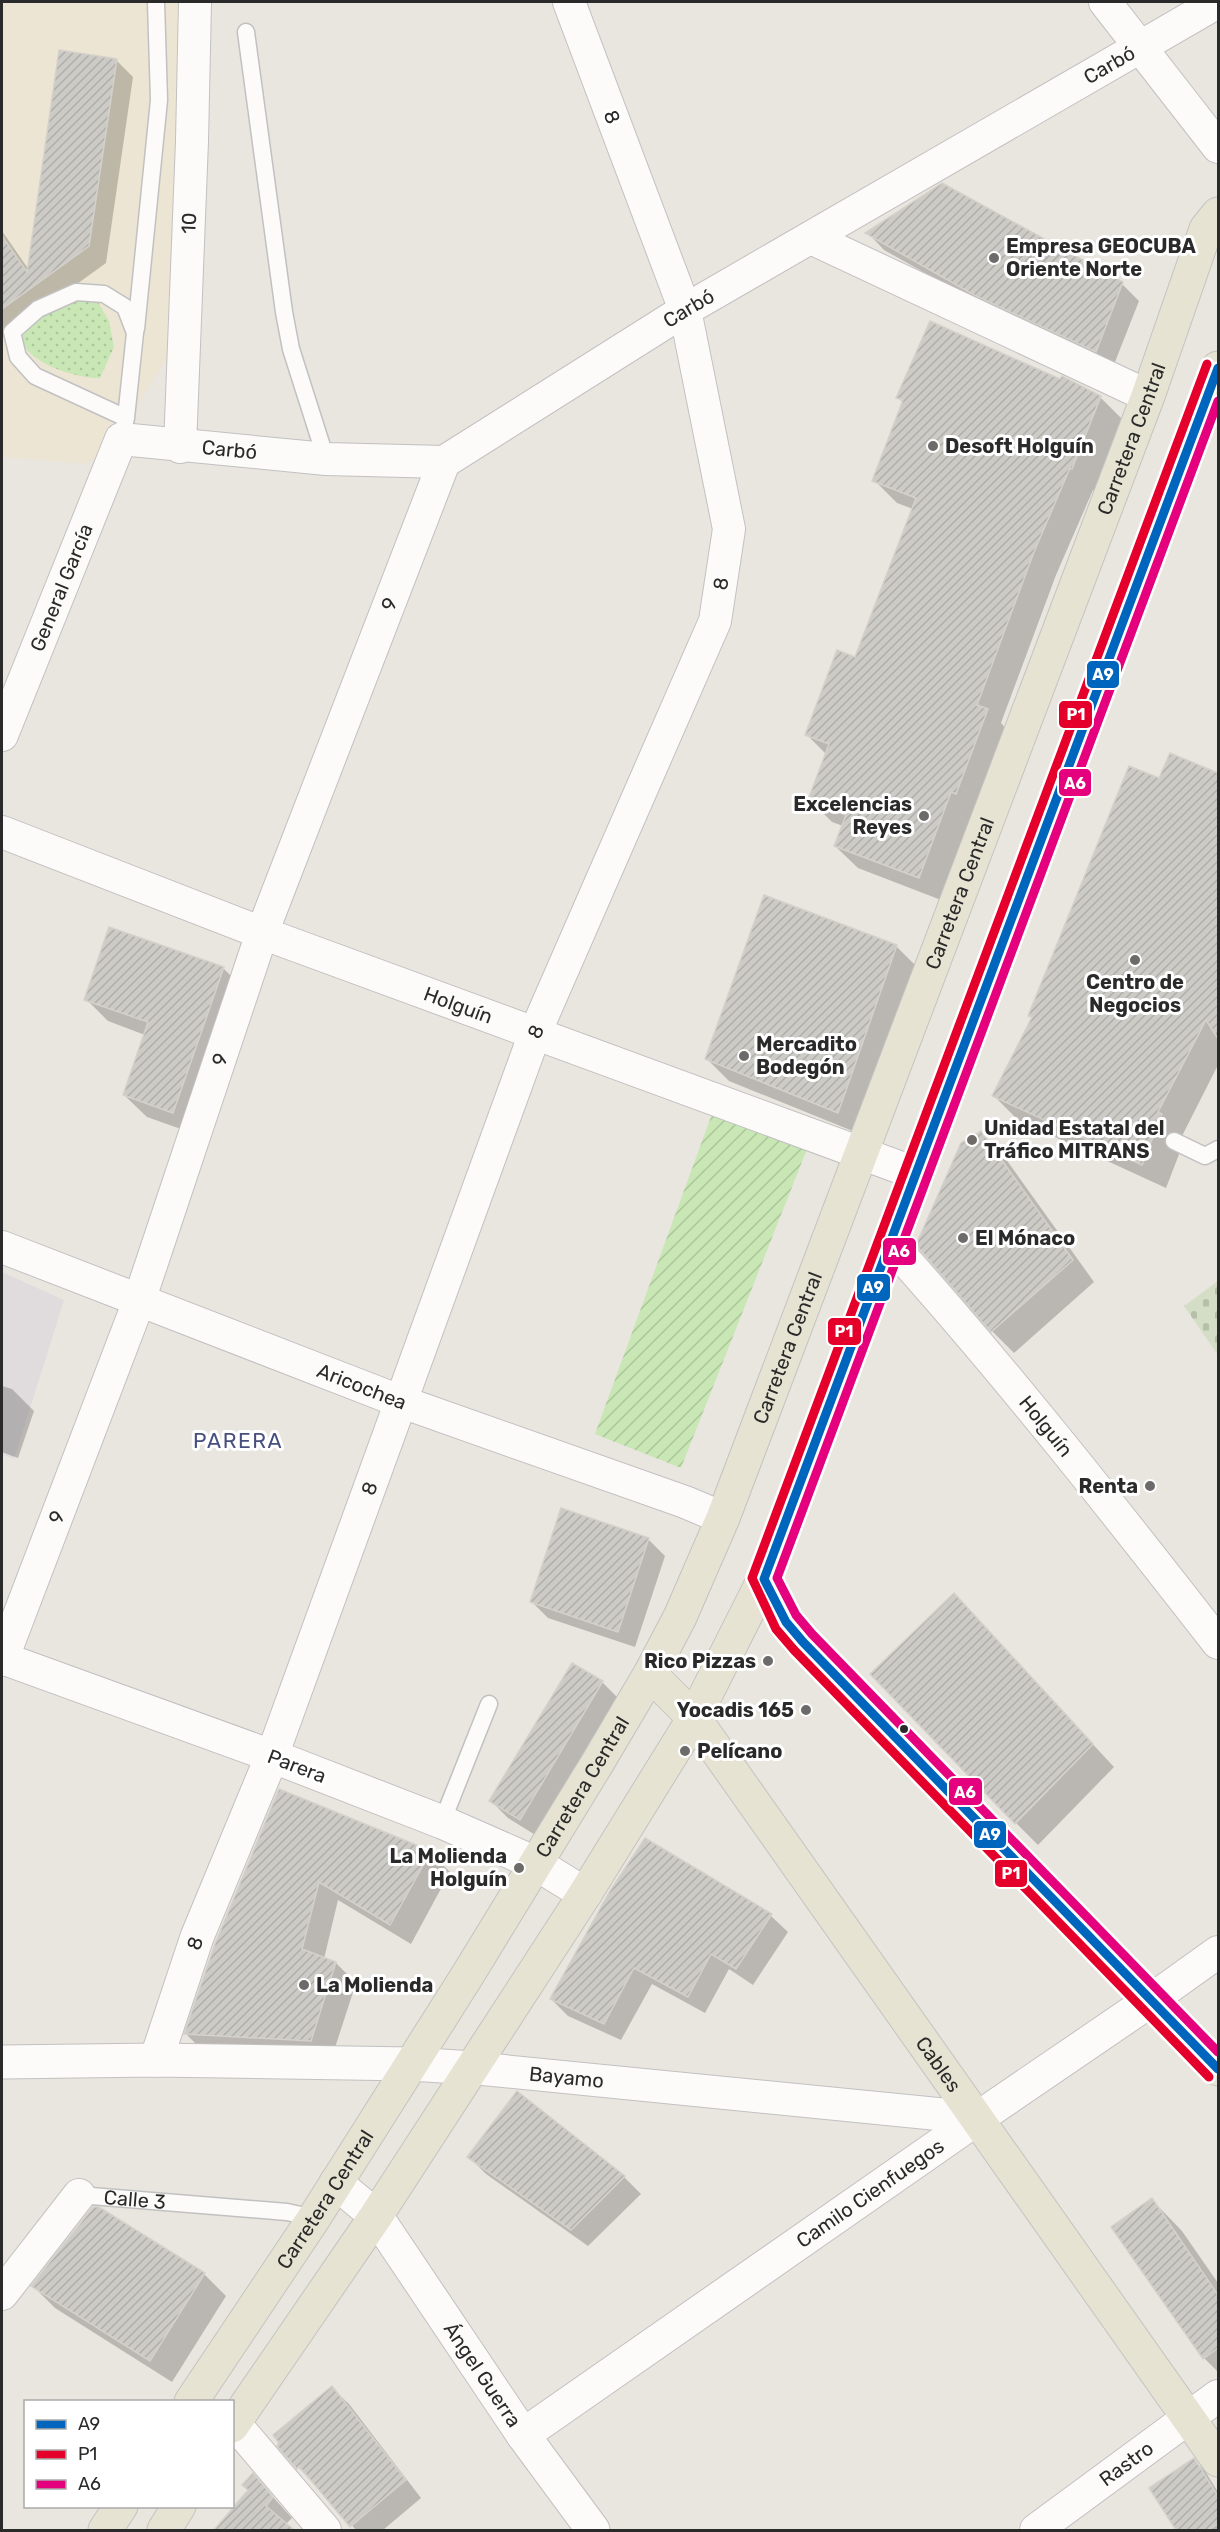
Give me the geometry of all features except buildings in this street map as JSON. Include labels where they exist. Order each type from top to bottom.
[{"type":"main road","name":"Carretera Central","points":[[192,2400],[314,2218],[467,1976],[650,1674],[680,1617],[723,1518],[1148,396],[1206,229],[1218,214]]},
{"type":"main road","points":[[234,2423],[376,2216],[585,1894],[694,1718],[764,1579],[1218,368]]},
{"type":"main road","points":[[764,1579],[786,1622],[803,1642],[1218,2069]]},
{"type":"main road","name":"Cables","points":[[650,1674],[694,1718],[1218,2460]]},
{"type":"main road","points":[[105,2530],[120,2508]]},
{"type":"main road","points":[[164,2530],[178,2508]]},
{"type":"street","name":"10","points":[[180,447],[195,2]]},
{"type":"street","name":"8","points":[[156,2060],[197,1937],[272,1756],[535,1033],[715,621],[729,529],[685,310],[569,2]]},
{"type":"street","points":[[1104,2],[1218,147]]},
{"type":"street","name":"Carbó","points":[[124,429],[180,447],[326,459],[444,462],[685,310],[1218,2]]},
{"type":"street","points":[[812,238],[1148,396]]},
{"type":"street","name":"General García","points":[[2,735],[124,429]]},
{"type":"street","name":"9","points":[[2,1659],[139,1301],[262,933],[444,462]]},
{"type":"street","name":"Holguín","points":[[2,832],[262,933],[915,1173]]},
{"type":"street","name":"Holguín","points":[[889,1242],[958,1318],[1067,1450],[1218,1643]]},
{"type":"street","name":"Aricochea","points":[[2,1246],[402,1402],[685,1502],[723,1518]]},
{"type":"street","name":"Parera","points":[[2,1659],[272,1756],[442,1822],[535,1863],[585,1894]]},
{"type":"street","name":"Camilo Cienfuegos","points":[[523,2435],[1218,1952]]},
{"type":"street","name":"Bayamo","points":[[2,2062],[156,2060],[411,2064],[473,2068],[978,2118]]},
{"type":"street","name":"Ángel Guerra","points":[[336,2183],[376,2216],[523,2435],[593,2530]]},
{"type":"street","name":"Calle 3","points":[[2,2294],[79,2194]]},
{"type":"street","name":"Rastro","points":[[1036,2530],[1218,2396]]},
{"type":"street","points":[[234,2425],[325,2530]]},
{"type":"lane","points":[[135,333],[126,307],[104,294],[76,292],[38,309],[12,332],[18,357],[35,376],[124,429],[135,333],[159,100],[156,2]]},
{"type":"lane","points":[[246,32],[284,312],[291,349],[326,459]]},
{"type":"lane","points":[[1174,1141],[1205,1156],[1218,1149]]},
{"type":"lane","points":[[442,1822],[489,1704]]},
{"type":"lane","name":"Calle 3","points":[[79,2194],[287,2212],[314,2218]]},
{"type":"shaded area","points":[[2,2],[181,2],[173,348],[111,448],[87,464],[2,457]]},
{"type":"shaded area","points":[[2,1272],[64,1300],[14,1459],[2,1454]]},
{"type":"green space","points":[[80,296],[98,302],[109,321],[114,347],[100,378],[71,374],[49,366],[32,354],[24,343],[22,334],[39,313]]},
{"type":"green space","points":[[712,1114],[807,1149],[681,1468],[595,1434]]},
{"type":"green space","points":[[1218,1281],[1218,1355],[1184,1306]]},
{"type":"transit line","name":"P1","points":[[1207,364],[752,1578],[776,1629],[794,1650],[1209,2077]]},
{"type":"transit line","name":"A9","points":[[1218,368],[764,1579],[786,1622],[803,1642],[1218,2069]]},
{"type":"transit line","name":"A6","points":[[1218,401],[777,1578],[796,1615],[812,1634],[1218,2052]]},
{"type":"place","name":"Empresa GEOCUBA Oriente Norte","points":[[994,258]]},
{"type":"place","name":"Desoft Holguín","points":[[933,446]]},
{"type":"place","name":"Excelencias Reyes","points":[[924,816]]},
{"type":"place","name":"Centro de Negocios","points":[[1135,960]]},
{"type":"place","name":"Mercadito Bodegón","points":[[744,1056]]},
{"type":"place","name":"Unidad Estatal del Tráfico MITRANS","points":[[972,1140]]},
{"type":"place","name":"El Mónaco","points":[[963,1238]]},
{"type":"place","name":"Renta","points":[[1150,1486]]},
{"type":"place","name":"Rico Pizzas","points":[[768,1661]]},
{"type":"place","name":"Yocadis 165","points":[[806,1710]]},
{"type":"place","name":"Pelícano","points":[[685,1751]]},
{"type":"place","name":"La Molienda Holguín","points":[[519,1868]]},
{"type":"place","name":"La Molienda","points":[[304,1985]]},
{"type":"district","name":"PARERA","points":[[238,1440]]}]
